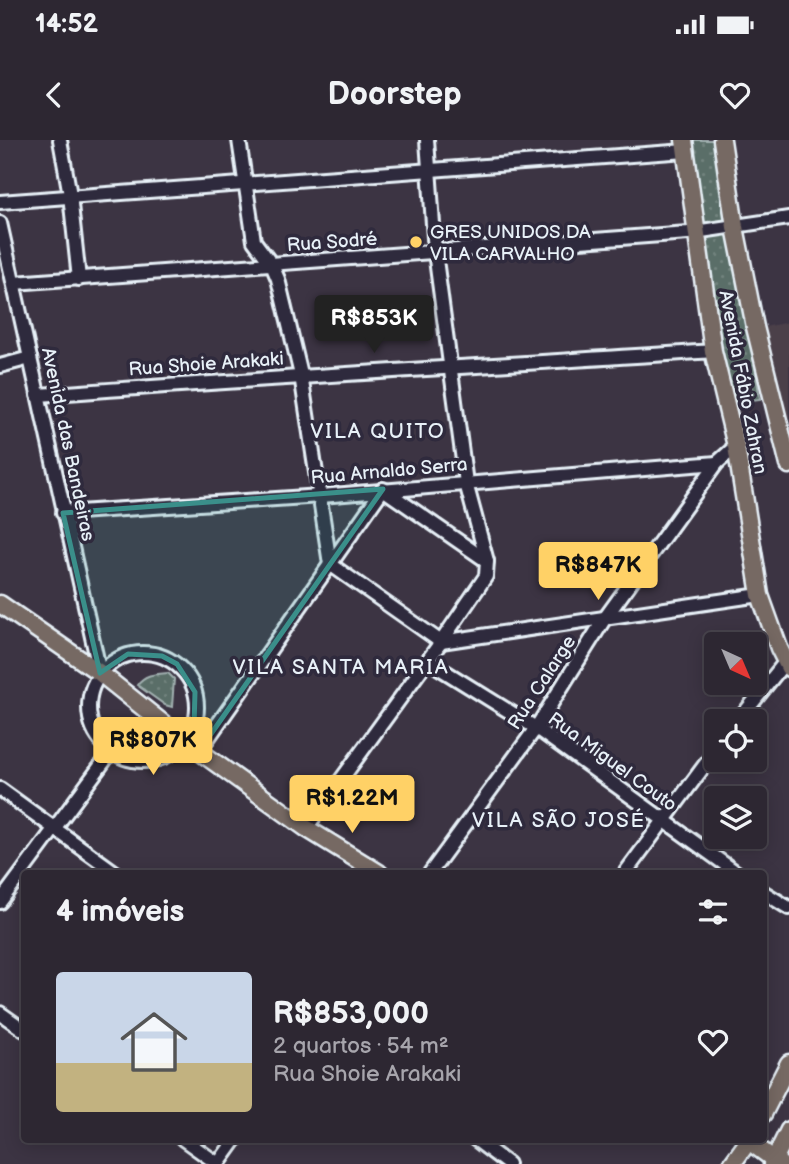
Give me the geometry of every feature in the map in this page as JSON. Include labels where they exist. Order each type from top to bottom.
[{"type":"main road","name":"Avenida Fábio Zahran","points":[[722,140],[735,227],[789,465]]},
{"type":"main road","name":"Avenida Fábio Zahran","points":[[685,145],[713,351],[736,446],[760,595],[789,684]]},
{"type":"main road","points":[[0,604],[100,673],[192,746],[306,828],[374,870]]},
{"type":"main road","points":[[767,1106],[789,1063]]},
{"type":"main road","points":[[752,1143],[776,1163],[789,1130]]},
{"type":"main road","points":[[732,1164],[746,1143]]},
{"type":"street","points":[[60,140],[70,195],[79,279]]},
{"type":"street","points":[[239,140],[254,241],[272,265],[278,279],[301,375],[330,564],[441,642],[760,595]]},
{"type":"street","points":[[306,828],[483,584],[486,576],[487,561],[466,483],[450,369],[435,252],[427,140]]},
{"type":"street","points":[[0,202],[429,170],[685,145]]},
{"type":"street","name":"Rua Sodré","points":[[14,284],[695,232],[789,218]]},
{"type":"street","name":"Avenida das Bandeiras","points":[[0,223],[100,673]]},
{"type":"street","name":"Rua Shoie Arakaki","points":[[38,395],[301,375],[450,369],[713,351]]},
{"type":"street","points":[[0,366],[30,358]]},
{"type":"street","name":"Rua Calarge","points":[[432,870],[536,728],[605,618],[717,463],[736,446]]},
{"type":"street","name":"Rua Arnaldo Serra","points":[[64,513],[321,496],[717,463]]},
{"type":"street","points":[[192,746],[197,709],[195,692],[188,677],[177,664],[162,656],[128,654],[100,673],[91,688],[88,706],[90,724],[99,740],[111,752],[126,760],[142,762],[166,756],[192,746],[330,564],[383,489],[487,561]]},
{"type":"street","name":"Rua Miguel Couto","points":[[428,661],[536,728],[733,870]]},
{"type":"street","points":[[747,709],[783,661]]},
{"type":"street","points":[[24,870],[111,752]]},
{"type":"street","points":[[627,870],[704,766]]},
{"type":"street","points":[[0,789],[112,870]]},
{"type":"street","points":[[0,902],[21,874]]},
{"type":"street","points":[[767,895],[789,908]]},
{"type":"street","points":[[767,895],[789,916]]},
{"type":"street","points":[[0,1013],[21,1028]]},
{"type":"street","points":[[189,1143],[218,1164],[233,1143]]},
{"type":"street","points":[[480,1143],[508,1164]]},
{"type":"highlighted area","points":[[383,489],[199,751],[185,741],[194,726],[195,692],[177,664],[162,656],[128,654],[100,673],[63,513]]},
{"type":"shaded area","points":[[789,322],[789,431],[764,327]]},
{"type":"green space","points":[[689,140],[718,140],[760,399],[729,403]]},
{"type":"green space","points":[[168,673],[174,679],[172,707],[137,685],[147,677]]},
{"type":"place","name":"GRES UNIDOS DA VILA CARVALHO","points":[[416,242]]},
{"type":"district","name":"VILA QUITO","points":[[378,431]]},
{"type":"district","name":"VILA SANTA MARIA","points":[[341,667]]},
{"type":"district","name":"VILA SÃO JOSÉ","points":[[559,820]]}]
